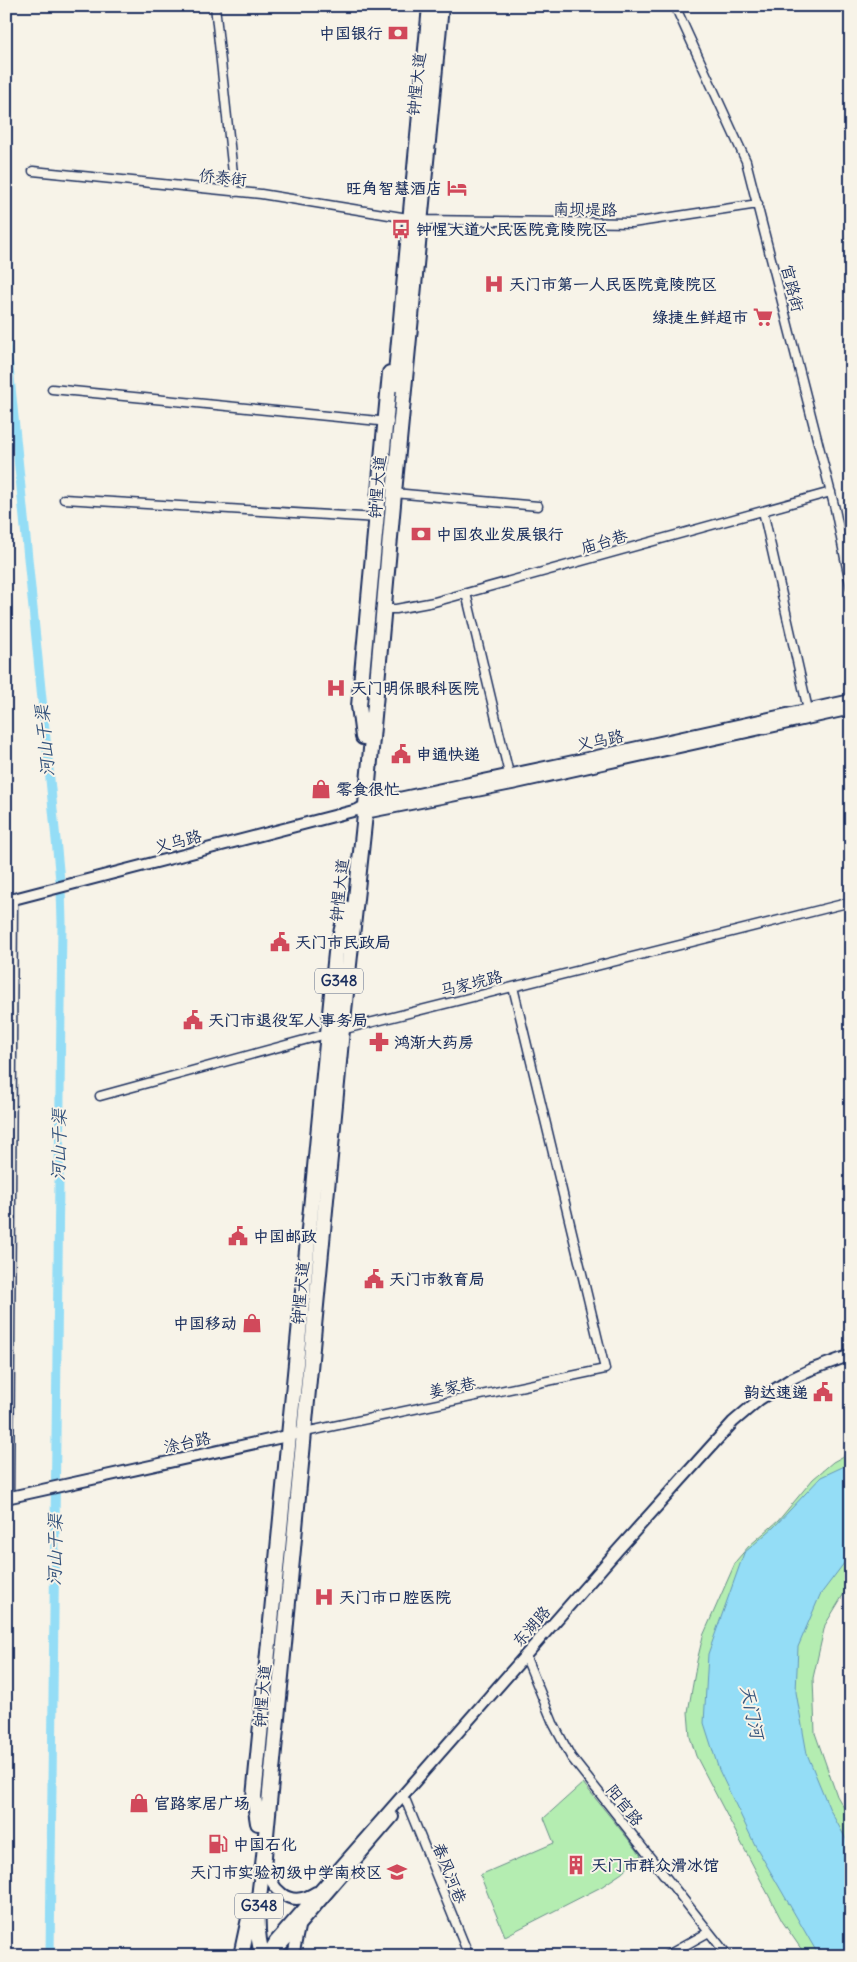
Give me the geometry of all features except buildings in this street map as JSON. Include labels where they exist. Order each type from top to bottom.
[{"type":"highway","name":"钟惺大道","points":[[430,6],[431,55]]},
{"type":"highway","name":"钟惺大道","points":[[367,738],[386,609],[397,493],[415,219],[431,55],[441,6]]},
{"type":"highway","name":"钟惺大道","points":[[254,1956],[250,1936],[250,1914],[258,1823],[300,1433],[318,1323],[325,1166],[363,809],[379,518],[388,422],[415,219]]},
{"type":"highway","name":"钟惺大道","points":[[266,1956],[258,1937],[258,1925],[284,1683],[300,1433],[307,1285],[325,1166]]},
{"type":"highway","points":[[241,1956],[250,1914]]},
{"type":"main road","name":"义乌路","points":[[809,714],[851,700]]},
{"type":"main road","name":"义乌路","points":[[9,900],[363,809],[809,714],[851,709]]},
{"type":"main road","name":"东湖路","points":[[266,1956],[281,1946],[300,1926],[623,1543],[742,1413],[770,1392],[795,1377],[851,1354]]},
{"type":"main road","name":"东湖路","points":[[266,1956],[275,1941],[319,1891],[741,1421],[758,1406],[793,1383],[851,1359]]},
{"type":"main road","name":"涂台路","points":[[7,1498],[300,1433]]},
{"type":"main road","points":[[264,1856],[269,1878],[276,1890],[282,1894],[298,1898],[306,1897],[319,1891]]},
{"type":"main road","points":[[293,1956],[300,1926]]},
{"type":"street","points":[[215,6],[235,192]]},
{"type":"street","name":"官路街","points":[[675,6],[742,150],[758,204],[831,492],[851,588]]},
{"type":"street","name":"侨泰街","points":[[33,170],[235,192],[415,219]]},
{"type":"street","name":"南坝堤路","points":[[415,219],[632,223],[758,204]]},
{"type":"street","points":[[52,390],[388,422]]},
{"type":"street","name":"庙台巷","points":[[386,609],[417,606],[831,492]]},
{"type":"street","points":[[397,493],[538,506]]},
{"type":"street","points":[[64,499],[379,518]]},
{"type":"street","points":[[764,511],[809,714]]},
{"type":"street","points":[[466,593],[511,779]]},
{"type":"street","points":[[7,1498],[9,900]]},
{"type":"street","name":"马家垸路","points":[[100,1096],[338,1031],[851,902]]},
{"type":"street","name":"姜家巷","points":[[300,1433],[605,1369],[513,987]]},
{"type":"street","name":"阳官路","points":[[527,1658],[554,1724],[571,1757],[728,1956]]},
{"type":"street","name":"春风河巷","points":[[406,1802],[469,1956]]},
{"type":"street","points":[[666,1956],[709,1932]]},
{"type":"green space","points":[[851,1452],[851,1582],[825,1625],[813,1678],[815,1733],[837,1796],[851,1820],[851,1956],[806,1956],[782,1921],[696,1756],[690,1737],[688,1712],[703,1636],[736,1561],[749,1546],[778,1521],[813,1479],[833,1462]]},
{"type":"green space","points":[[583,1783],[641,1855],[622,1873],[601,1887],[505,1936],[480,1875],[554,1843],[544,1818]]},
{"type":"water","name":"天门河","points":[[851,1463],[851,1554],[820,1595],[798,1647],[796,1692],[807,1754],[830,1810],[851,1848],[851,1956],[819,1956],[755,1845],[719,1770],[704,1723],[708,1654],[744,1553],[774,1527],[821,1477]]},
{"type":"waterway","name":"河山干渠","points":[[6,337],[61,890],[62,922],[50,1956]]},
{"type":"place","name":"中国银行","points":[[398,33]]},
{"type":"place","name":"旺角智慧酒店","points":[[457,188]]},
{"type":"place","name":"钟惺大道人民医院竟陵院区","points":[[401,229]]},
{"type":"place","name":"天门市第一人民医院竟陵院区","points":[[494,284]]},
{"type":"place","name":"绿捷生鲜超市","points":[[763,317]]},
{"type":"place","name":"中国农业发展银行","points":[[421,534]]},
{"type":"place","name":"天门明保眼科医院","points":[[336,688]]},
{"type":"place","name":"申通快递","points":[[401,754]]},
{"type":"place","name":"零食很忙","points":[[321,789]]},
{"type":"place","name":"天门市民政局","points":[[280,942]]},
{"type":"place","name":"天门市退役军人事务局","points":[[193,1020]]},
{"type":"place","name":"鸿渐大药房","points":[[379,1042]]},
{"type":"place","name":"中国邮政","points":[[238,1236]]},
{"type":"place","name":"天门市教育局","points":[[374,1279]]},
{"type":"place","name":"中国移动","points":[[252,1323]]},
{"type":"place","name":"韵达速递","points":[[823,1392]]},
{"type":"place","name":"天门市口腔医院","points":[[324,1597]]},
{"type":"place","name":"官路家居广场","points":[[139,1803]]},
{"type":"place","name":"中国石化","points":[[218,1844]]},
{"type":"place","name":"天门市群众滑冰馆","points":[[576,1865]]},
{"type":"place","name":"天门市实验初级中学南校区","points":[[397,1872]]}]
